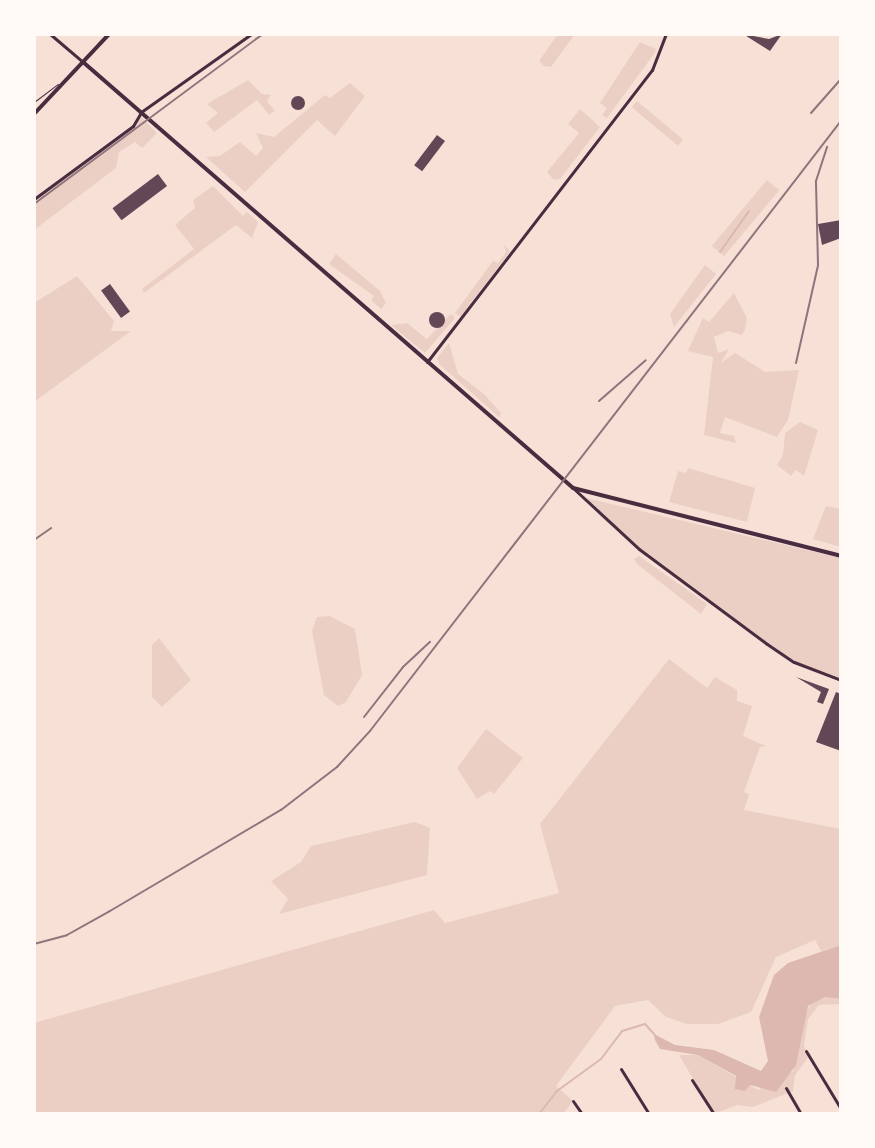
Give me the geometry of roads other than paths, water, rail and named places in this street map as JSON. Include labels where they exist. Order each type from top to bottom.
[{"type":"main road","points":[[34,114],[109,34]]},
{"type":"main road","points":[[83,62],[573,488],[841,556]]},
{"type":"street","points":[[50,34],[83,62]]},
{"type":"street","points":[[34,199],[133,126],[141,112],[251,34]]},
{"type":"street","points":[[427,362],[652,70],[666,34]]},
{"type":"street","points":[[573,488],[639,549],[767,644],[794,662],[841,680]]},
{"type":"street","points":[[806,1051],[841,1109]]},
{"type":"street","points":[[621,1069],[649,1114]]},
{"type":"street","points":[[692,1080],[714,1114]]},
{"type":"street","points":[[786,1088],[801,1114]]},
{"type":"street","points":[[573,1101],[582,1114]]},
{"type":"lane","points":[[34,102],[52,85],[65,83]]},
{"type":"waterway","points":[[720,252],[749,211]]},
{"type":"waterway","points":[[539,1114],[557,1091],[601,1059],[622,1031],[645,1024],[655,1035]]},
{"type":"railway","points":[[34,204],[263,34]]},
{"type":"railway","points":[[811,113],[841,79]]},
{"type":"railway","points":[[34,944],[67,935],[110,911],[281,810],[337,767],[370,731],[841,121]]},
{"type":"railway","points":[[796,363],[818,265],[816,181],[827,147]]},
{"type":"railway","points":[[599,401],[646,360]]},
{"type":"railway","points":[[34,540],[51,528]]},
{"type":"railway","points":[[364,717],[403,667],[430,642]]}]
